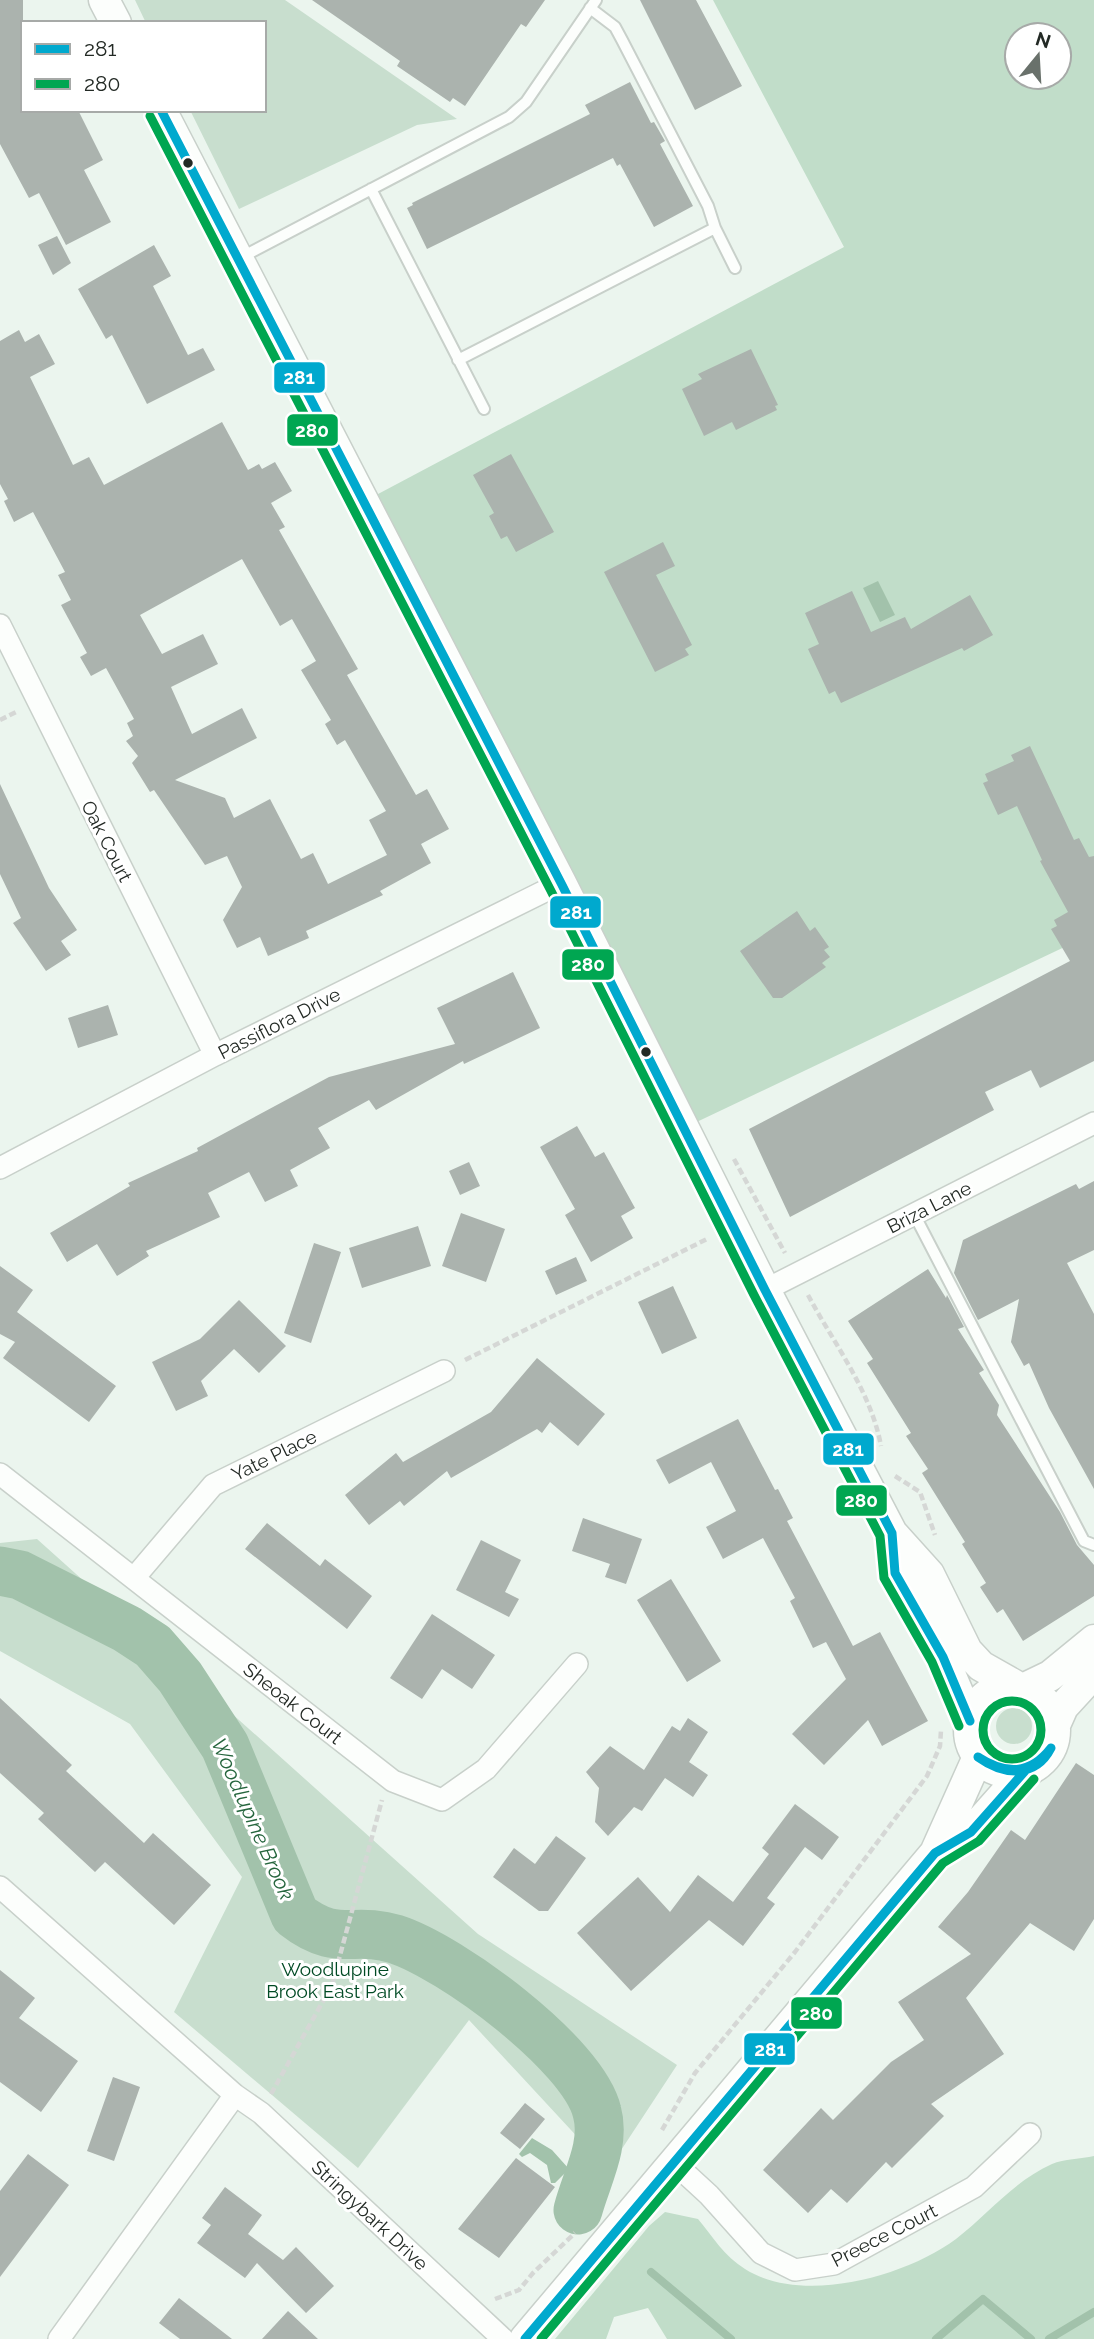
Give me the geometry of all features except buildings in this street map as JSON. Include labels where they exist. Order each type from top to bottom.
[{"type":"main road","points":[[104,0],[115,21]]},
{"type":"main road","points":[[161,112],[561,883],[765,1290],[892,1534],[929,1574],[967,1651],[981,1667],[1045,1702],[1055,1725]]},
{"type":"main road","points":[[892,1534],[895,1573],[943,1657],[956,1721],[969,1734],[978,1757],[999,1771],[1025,1771]]},
{"type":"main road","points":[[956,1721],[982,1698],[1005,1687],[1021,1688],[1050,1676],[1094,1640]]},
{"type":"main road","points":[[935,1853],[971,1832],[1025,1771],[1048,1753],[1063,1707],[1094,1673]]},
{"type":"main road","points":[[525,2339],[671,2161],[935,1853],[978,1757]]},
{"type":"street","name":"Oak Court","points":[[0,625],[215,1055]]},
{"type":"street","name":"Passiflora Drive","points":[[0,1168],[215,1055],[561,883]]},
{"type":"street","name":"Briza Lane","points":[[765,1290],[1094,1123]]},
{"type":"street","name":"Yate Place","points":[[134,1578],[213,1485],[444,1371]]},
{"type":"street","name":"Sheoak Court","points":[[0,1474],[393,1781],[442,1800],[486,1769],[577,1664]]},
{"type":"street","name":"Stringybark Drive","points":[[0,1887],[234,2095],[261,2113],[503,2339]]},
{"type":"street","points":[[59,2339],[234,2095]]},
{"type":"street","name":"Preece Court","points":[[671,2161],[709,2195],[761,2253],[795,2270],[834,2264],[974,2187],[1031,2134]]},
{"type":"lane","points":[[237,260],[509,117],[526,102],[593,4],[615,27],[708,206],[734,268]]},
{"type":"lane","points":[[371,189],[484,410]]},
{"type":"lane","points":[[458,360],[715,228]]},
{"type":"lane","points":[[914,1214],[1084,1541],[1094,1545]]},
{"type":"path","points":[[731,1152],[860,1385],[877,1423],[881,1450]]},
{"type":"path","points":[[444,1371],[733,1226]]},
{"type":"path","points":[[889,1468],[920,1492],[940,1546]]},
{"type":"path","points":[[660,2133],[695,2073],[795,1952],[927,1776],[940,1746],[956,1721]]},
{"type":"path","points":[[261,2113],[332,1985],[382,1800],[393,1781]]},
{"type":"path","points":[[464,2302],[495,2299],[519,2291],[549,2256],[582,2227]]},
{"type":"green space","points":[[135,0],[285,0],[457,119],[417,125],[239,209],[191,112],[266,112],[266,21],[145,21]]},
{"type":"green space","name":"Woodlupine Brook East Park","points":[[37,1539],[478,1934],[677,2065],[608,2170],[469,2020],[358,2168],[174,2012],[242,1877],[130,1724],[0,1651],[0,1543]]},
{"type":"green space","points":[[1014,1708],[1027,1713],[1032,1726],[1027,1739],[1014,1744],[1001,1739],[996,1726],[1001,1713]]},
{"type":"shaded area","points":[[713,0],[1094,0],[1094,933],[684,1128],[363,502],[844,247]]},
{"type":"shaded area","points":[[878,581],[895,615],[880,622],[863,588]]},
{"type":"shaded area","points":[[532,2138],[552,2150],[569,2169],[555,2183],[551,2183],[547,2165],[530,2153],[522,2157],[519,2154]]},
{"type":"shaded area","points":[[1094,2156],[1094,2339],[667,2339],[648,2308],[614,2317],[606,2339],[555,2339],[649,2226],[665,2212],[698,2219],[731,2258],[745,2269],[768,2280],[795,2285],[853,2282],[882,2275],[935,2253],[956,2239],[1025,2179],[1038,2171],[1057,2162]]},
{"type":"waterway","name":"Woodlupine Brook","points":[[0,1571],[20,1575],[127,1629],[153,1646],[180,1677],[225,1746],[295,1915],[322,1931],[380,1936],[419,1949],[448,1965],[512,2010],[567,2063],[587,2089],[599,2124],[594,2162],[578,2210]]},
{"type":"waterway","name":"Woodlupine Brook","points":[[651,2272],[731,2339]]},
{"type":"waterway","name":"Woodlupine Brook","points":[[936,2339],[983,2299],[1031,2339]]},
{"type":"waterway","name":"Woodlupine Brook","points":[[1049,2339],[1094,2312]]},
{"type":"transit line","name":"281","points":[[162,112],[561,883],[765,1290],[892,1533],[895,1573],[943,1657],[970,1721]]},
{"type":"transit line","name":"280","points":[[150,116],[550,889],[754,1295],[880,1536],[884,1578],[932,1662],[959,1726]]},
{"type":"transit line","name":"280","points":[[1006,1701],[1018,1701],[1033,1709],[1041,1724],[1041,1730],[1041,1736],[1033,1751],[1018,1759],[1006,1759],[991,1751],[983,1736],[983,1724],[991,1709],[1006,1701]]},
{"type":"transit line","name":"281","points":[[978,1757],[998,1767],[1017,1769],[1035,1763],[1051,1748]]},
{"type":"transit line","name":"281","points":[[978,1757],[998,1768],[1018,1771],[1036,1765],[1051,1748]]},
{"type":"transit line","name":"281","points":[[525,2339],[935,1853],[971,1832],[1025,1771]]},
{"type":"transit line","name":"280","points":[[541,2339],[943,1863],[979,1841],[1034,1779]]}]
